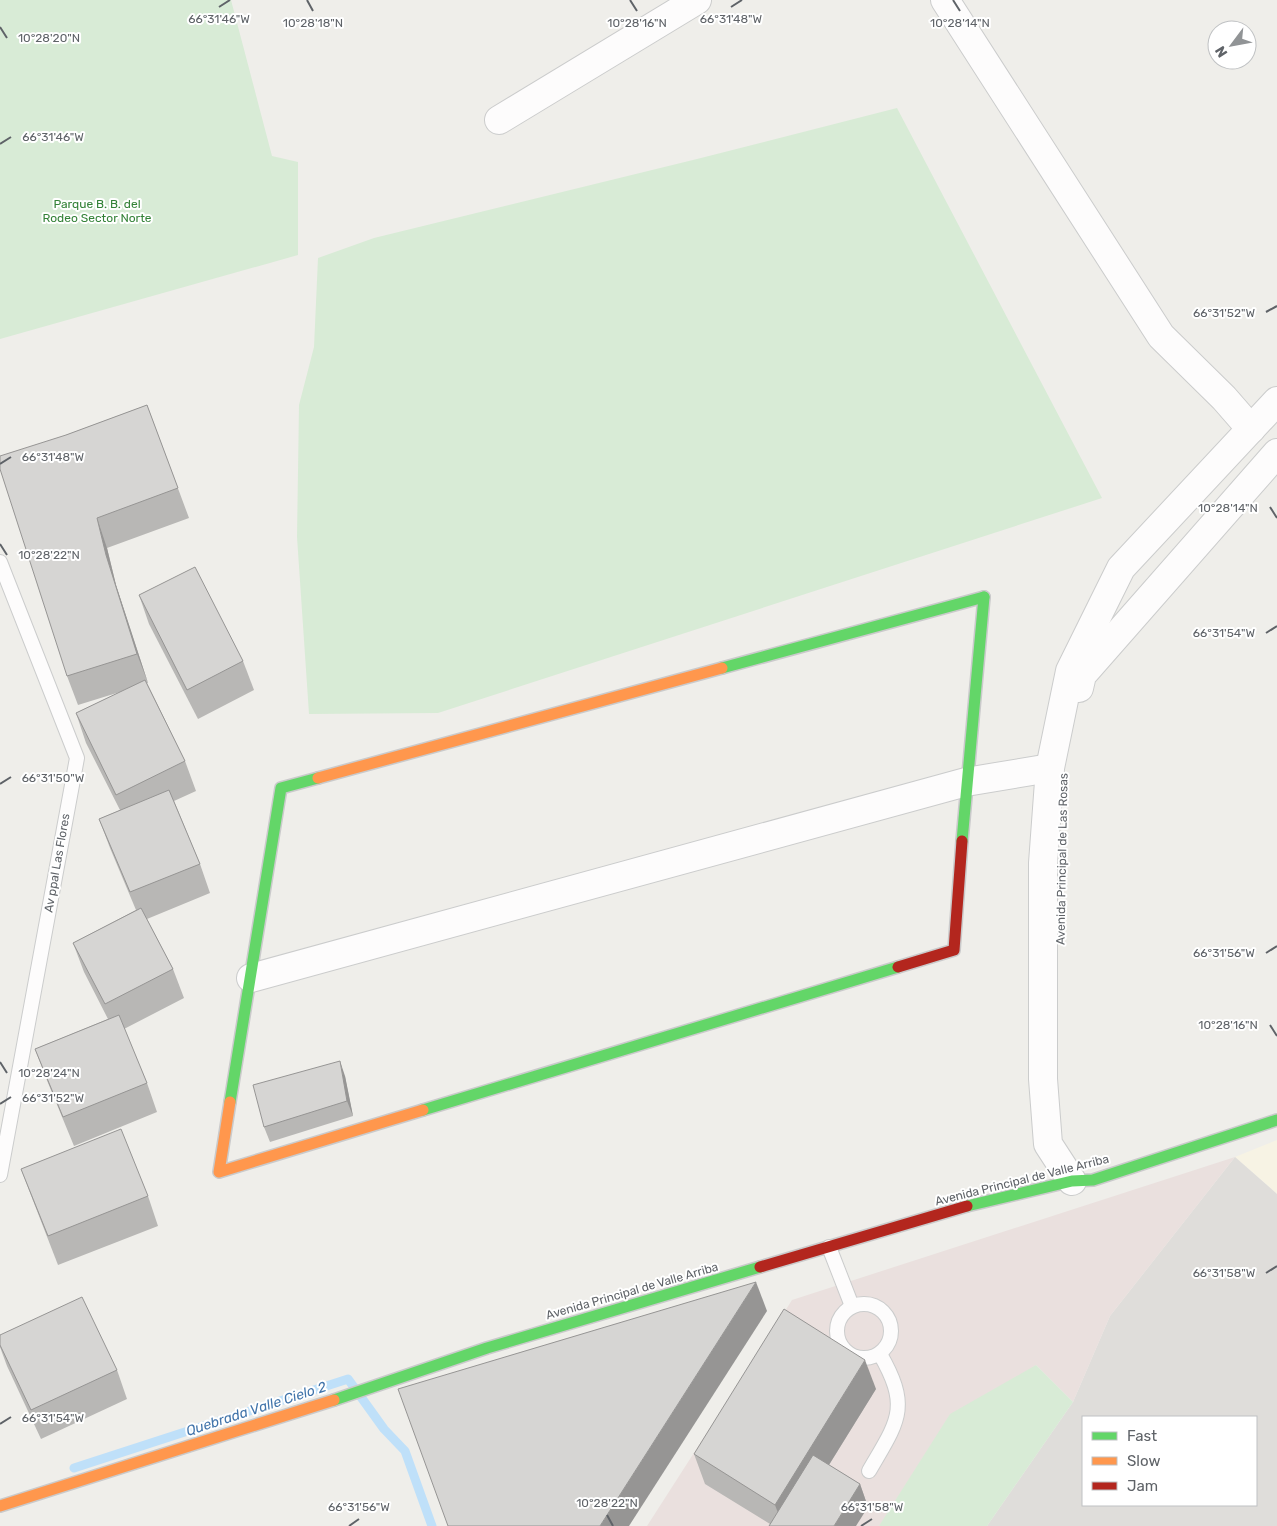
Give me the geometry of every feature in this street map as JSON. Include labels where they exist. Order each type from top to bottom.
[{"type":"street","points":[[499,120],[697,0]]},
{"type":"street","points":[[945,0],[1161,336],[1224,398],[1251,429]]},
{"type":"street","points":[[1083,1180],[1048,1144],[1044,1079],[1043,863],[1050,768],[1070,671],[1121,568],[1277,401]]},
{"type":"street","name":"Avenida Principal de Las Rosas","points":[[1083,1180],[1061,1138],[1062,769],[1082,675],[1277,453]]},
{"type":"street","points":[[984,597],[966,782],[954,950],[219,1172],[281,788],[984,597]]},
{"type":"street","points":[[251,978],[966,782],[1050,768]]},
{"type":"street","name":"Avenida Principal de Valle Arriba","points":[[0,1506],[358,1393],[487,1348],[971,1205],[1083,1180],[1277,1120]]},
{"type":"lane","name":"Av ppal Las Flores","points":[[0,562],[76,758],[0,1175]]},
{"type":"lane","points":[[828,1247],[852,1306]]},
{"type":"lane","points":[[862,1303],[872,1304],[888,1317],[892,1327],[891,1337],[887,1347],[880,1354],[860,1358],[850,1355],[838,1340],[836,1330],[838,1320],[852,1306],[862,1303]]},
{"type":"lane","points":[[868,1471],[892,1430],[898,1407],[894,1381],[880,1354]]},
{"type":"shaded area","points":[[1277,1140],[1277,1194],[1235,1157]]},
{"type":"shaded area","points":[[1235,1157],[1277,1194],[1277,1526],[987,1526],[1073,1402],[1110,1316]]},
{"type":"shaded area","points":[[1235,1157],[1110,1316],[1073,1402],[1036,1365],[879,1526],[647,1526],[792,1300]]},
{"type":"green space","name":"Parque B. B. del Rodeo Sector Norte","points":[[0,0],[231,0],[272,156],[298,162],[298,255],[0,339]]},
{"type":"green space","points":[[897,108],[1102,498],[438,713],[309,714],[297,537],[299,405],[314,347],[318,258],[374,238]]},
{"type":"green space","points":[[1036,1365],[1073,1402],[987,1526],[879,1526],[950,1414]]},
{"type":"building","points":[[147,405],[178,488],[97,518],[106,555],[137,654],[67,676],[0,469],[0,456],[66,435]]},
{"type":"building","points":[[195,567],[243,661],[187,690],[139,595]]},
{"type":"building","points":[[145,680],[185,761],[116,795],[76,713]]},
{"type":"building","points":[[169,790],[200,864],[130,892],[99,819]]},
{"type":"building","points":[[141,908],[173,969],[105,1004],[73,943]]},
{"type":"building","points":[[119,1015],[147,1083],[63,1117],[35,1049]]},
{"type":"building","points":[[340,1061],[347,1101],[264,1127],[253,1085]]},
{"type":"building","points":[[121,1129],[148,1196],[48,1236],[21,1169]]},
{"type":"building","points":[[756,1282],[600,1526],[448,1526],[398,1389]]},
{"type":"building","points":[[82,1297],[117,1370],[31,1410],[0,1345],[0,1335]]},
{"type":"building","points":[[784,1309],[865,1360],[775,1505],[694,1454]]},
{"type":"building","points":[[813,1455],[860,1484],[834,1526],[769,1526]]},
{"type":"waterway","name":"Quebrada Valle Cielo 2","points":[[74,1468],[348,1379],[384,1429],[405,1451],[432,1526]]},
{"type":"traffic: fast","points":[[962,841],[984,597]]},
{"type":"traffic: fast","points":[[722,668],[984,597]]},
{"type":"traffic: fast","points":[[230,1102],[281,788],[318,778]]},
{"type":"traffic: fast","points":[[423,1110],[898,967]]},
{"type":"traffic: fast","points":[[967,1206],[1072,1181],[1093,1180],[1277,1120]]},
{"type":"traffic: fast","points":[[334,1400],[487,1348],[760,1267]]},
{"type":"traffic: slow","points":[[318,778],[722,668]]},
{"type":"traffic: slow","points":[[230,1102],[219,1172],[423,1110]]},
{"type":"traffic: slow","points":[[0,1506],[334,1400]]},
{"type":"traffic: jam","points":[[898,967],[954,950],[962,841]]},
{"type":"traffic: jam","points":[[760,1267],[967,1206]]}]
